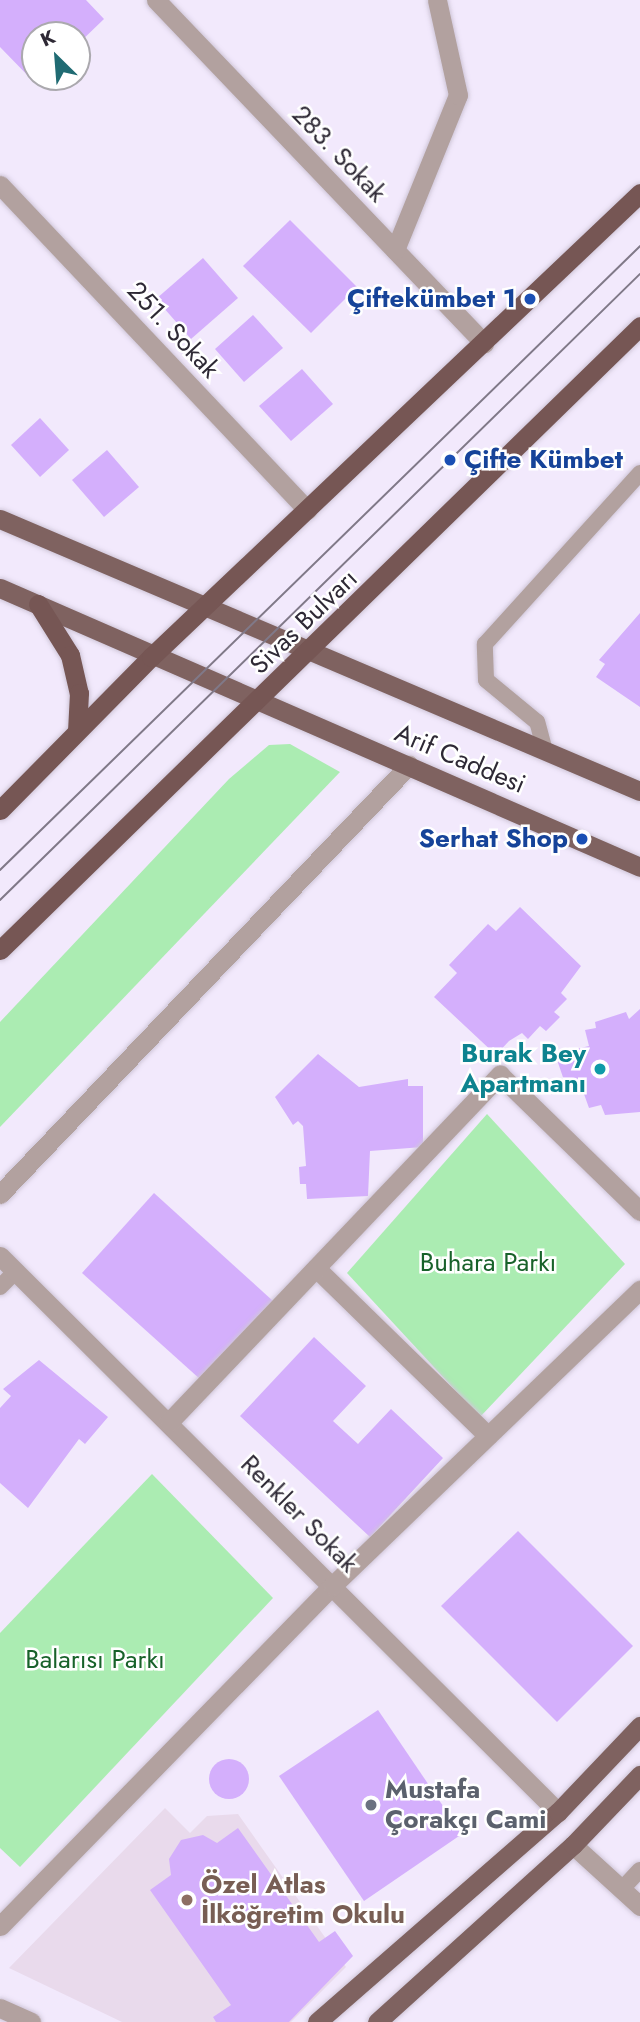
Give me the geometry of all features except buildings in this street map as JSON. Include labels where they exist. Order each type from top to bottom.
[{"type":"highway","points":[[0,810],[151,657],[640,193]]},
{"type":"highway","name":"Sivas Bulvarı","points":[[0,950],[311,654],[640,326]]},
{"type":"highway","points":[[38,604],[70,655],[79,694],[77,731]]},
{"type":"main road","name":"Arif Caddesi","points":[[0,519],[206,604],[311,654],[640,791]]},
{"type":"main road","name":"Arif Caddesi","points":[[0,588],[151,657],[409,765],[640,867]]},
{"type":"main road","points":[[317,2022],[558,1812],[640,1726]]},
{"type":"main road","points":[[377,2022],[573,1845],[640,1775]]},
{"type":"street","name":"283. Sokak","points":[[156,0],[484,343]]},
{"type":"street","points":[[395,250],[458,96],[437,0]]},
{"type":"street","name":"251. Sokak","points":[[0,186],[307,510]]},
{"type":"street","points":[[0,1194],[409,765]]},
{"type":"street","points":[[169,1422],[500,1075],[640,1211]]},
{"type":"street","name":"Renkler Sokak","points":[[0,1256],[558,1812]]},
{"type":"street","points":[[316,1268],[488,1436]]},
{"type":"street","points":[[0,1926],[333,1586],[640,1290]]},
{"type":"street","points":[[573,1845],[640,1906]]},
{"type":"street","points":[[0,2008],[32,2022]]},
{"type":"lane","points":[[545,751],[537,722],[486,680],[485,643],[640,473]]},
{"type":"lane","points":[[0,1287],[16,1271]]},
{"type":"lane","points":[[622,1889],[640,1870]]},
{"type":"shaded area","name":"Özel Atlas İlköğretim Okulu","points":[[165,1808],[190,1833],[207,1816],[238,1814],[346,1967],[291,2022],[122,2022],[9,1968]]},
{"type":"green space","points":[[290,744],[340,772],[0,1127],[0,1022],[229,779],[269,745]]},
{"type":"green space","name":"Buhara Parkı","points":[[487,1114],[625,1264],[480,1417],[347,1273]]},
{"type":"green space","name":"Balarısı Parkı","points":[[152,1474],[273,1598],[20,1867],[0,1848],[0,1633]]},
{"type":"tram line","points":[[0,870],[640,246]]},
{"type":"tram line","points":[[0,900],[640,274]]},
{"type":"place","name":"Çiftekümbet 1","points":[[530,299]]},
{"type":"place","name":"Çifte Kümbet","points":[[450,460]]},
{"type":"place","name":"Serhat Shop","points":[[582,839]]},
{"type":"place","name":"Burak Bey Apartmanı","points":[[600,1069]]},
{"type":"place","name":"Mustafa Çorakçı Cami","points":[[371,1805]]},
{"type":"place","name":"Özel Atlas İlköğretim Okulu","points":[[187,1900]]}]
